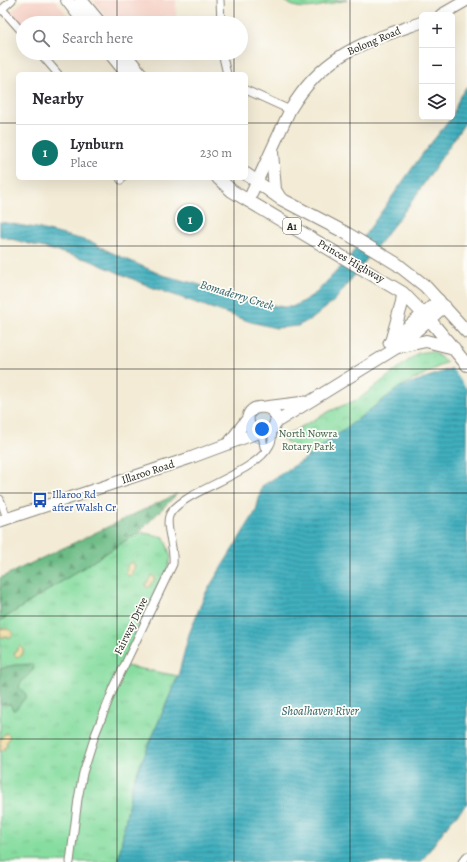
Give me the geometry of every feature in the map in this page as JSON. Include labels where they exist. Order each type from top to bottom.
[{"type":"highway","points":[[67,0],[80,16]]},
{"type":"highway","points":[[82,0],[95,16]]},
{"type":"highway","points":[[116,60],[125,72]]},
{"type":"highway","points":[[130,60],[139,72]]},
{"type":"highway","points":[[273,147],[275,190],[281,199]]},
{"type":"highway","name":"Princes Highway","points":[[252,178],[281,199],[381,254],[426,286],[467,332]]},
{"type":"highway","name":"Princes Highway","points":[[221,180],[245,199],[403,292],[427,316],[460,356]]},
{"type":"highway","points":[[403,292],[395,344],[426,341],[460,356]]},
{"type":"main road","points":[[446,12],[467,0]]},
{"type":"main road","name":"Bolong Road","points":[[245,199],[252,178],[273,147],[290,110],[298,98],[321,71],[347,51],[378,37],[419,23]]},
{"type":"main road","name":"Illaroo Road","points":[[3,519],[228,445],[260,433],[267,433],[274,425],[308,402],[350,378],[376,360],[442,303]]},
{"type":"main road","name":"Illaroo Road","points":[[228,445],[253,410],[265,407],[308,402]]},
{"type":"main road","points":[[265,407],[274,415],[274,425]]},
{"type":"main road","points":[[248,418],[250,427],[260,433]]},
{"type":"street","points":[[12,0],[1,10],[16,26]]},
{"type":"street","points":[[220,0],[221,16]]},
{"type":"street","points":[[46,60],[56,72]]},
{"type":"street","points":[[224,60],[227,72]]},
{"type":"street","points":[[248,91],[290,110]]},
{"type":"street","name":"Fairway Drive","points":[[70,862],[79,792],[94,735],[114,687],[173,564],[174,549],[168,528],[169,516],[180,503],[259,459],[271,445],[274,425]]},
{"type":"street","points":[[260,433],[264,447],[267,449]]},
{"type":"street","points":[[0,499],[3,519]]},
{"type":"street","points":[[462,862],[467,856]]},
{"type":"shaded area","points":[[25,0],[55,0],[68,16],[16,16],[16,20],[10,13]]},
{"type":"shaded area","points":[[93,0],[176,0],[176,16],[106,16]]},
{"type":"green space","points":[[284,0],[347,0],[323,6],[306,8],[291,5]]},
{"type":"green space","name":"North Nowra Rotary Park","points":[[432,351],[447,362],[400,387],[308,457],[281,438],[330,411],[359,399],[418,353]]},
{"type":"green space","points":[[177,494],[139,532],[0,621],[0,578]]},
{"type":"green space","points":[[139,532],[164,537],[171,557],[166,574],[121,665],[178,676],[132,784],[118,862],[0,862],[0,621]]},
{"type":"green space","points":[[32,664],[34,668],[19,687],[26,694],[26,697],[15,710],[13,710],[10,704],[0,704],[0,669],[14,665]]},
{"type":"sand","points":[[133,562],[135,566],[131,575],[128,576],[126,573],[128,564]]},
{"type":"sand","points":[[152,575],[155,579],[148,588],[145,586]]},
{"type":"sand","points":[[0,629],[8,629],[13,634],[11,637],[0,637]]},
{"type":"sand","points":[[20,646],[23,648],[23,654],[19,657],[15,656],[14,654]]},
{"type":"sand","points":[[5,733],[10,736],[4,750],[0,751],[0,740]]},
{"type":"water","points":[[467,86],[467,120],[410,204],[335,300],[316,316],[298,326],[276,328],[251,322],[151,287],[89,260],[0,236],[0,222],[36,228],[92,242],[108,251],[162,275],[197,284],[228,296],[283,307],[292,307],[316,293],[348,259],[423,153],[450,120],[455,120],[455,109],[460,96]]},
{"type":"water","name":"Shoalhaven River","points":[[467,363],[467,804],[449,823],[421,862],[118,862],[132,784],[178,676],[189,634],[205,594],[256,511],[262,486],[308,457],[400,387]]},
{"type":"pier","points":[[467,361],[467,389],[451,367]]},
{"type":"place","name":"Lynburn","points":[[190,219]]},
{"type":"place","name":"Illaroo Rd after Walsh Cr","points":[[40,500]]},
{"type":"water label","name":"Bomaderry Creek","points":[[237,295]]}]
